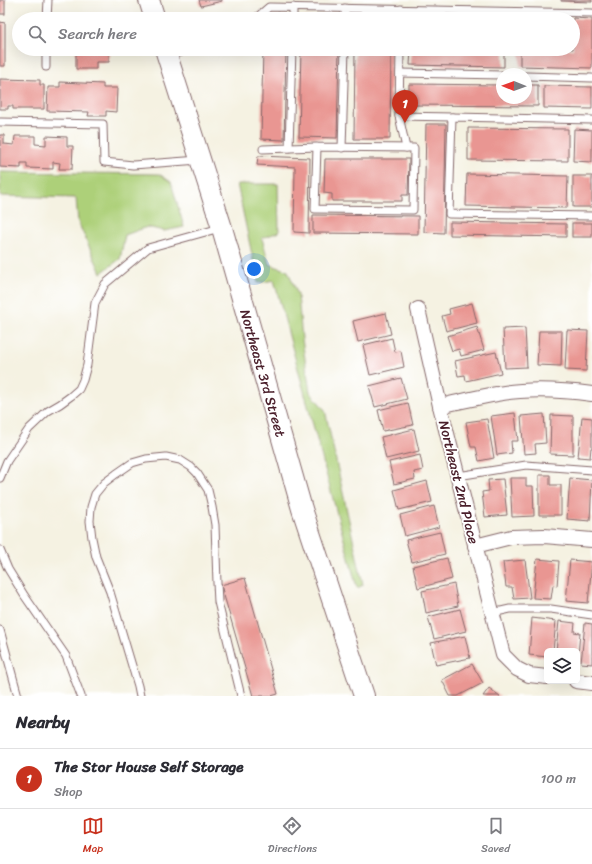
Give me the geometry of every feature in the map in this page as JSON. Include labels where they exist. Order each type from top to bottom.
[{"type":"main road","points":[[149,0],[153,12]]},
{"type":"main road","name":"Northeast 3rd Street","points":[[167,56],[222,228],[302,510],[364,696]]},
{"type":"street","name":"Northeast 2nd Place","points":[[418,309],[440,406],[503,655],[516,669],[528,675],[544,677]]},
{"type":"street","points":[[440,406],[498,394],[535,391],[563,391],[592,394]]},
{"type":"street","points":[[475,546],[511,537],[544,536],[592,540]]},
{"type":"street","points":[[580,682],[592,683]]},
{"type":"lane","points":[[47,12],[48,0]]},
{"type":"lane","points":[[263,12],[269,7],[592,12]]},
{"type":"lane","points":[[293,7],[293,12]]},
{"type":"lane","points":[[46,56],[46,67]]},
{"type":"lane","points":[[289,148],[292,56]]},
{"type":"lane","points":[[342,148],[344,56]]},
{"type":"lane","points":[[400,56],[399,116],[406,148]]},
{"type":"lane","points":[[400,73],[496,75]]},
{"type":"lane","points":[[532,76],[592,78]]},
{"type":"lane","points":[[399,116],[592,120]]},
{"type":"lane","points":[[452,117],[449,214],[592,216]]},
{"type":"lane","points":[[0,122],[103,124],[104,162],[133,165],[201,160]]},
{"type":"lane","points":[[263,149],[289,148],[317,148],[342,148],[406,148],[414,148],[413,210],[315,209],[317,148]]},
{"type":"lane","points":[[0,478],[7,461],[29,429],[48,411],[72,396],[79,388],[87,366],[95,303],[105,284],[148,248],[222,228]]},
{"type":"lane","points":[[140,696],[110,592],[96,557],[92,538],[91,507],[95,494],[104,483],[132,463],[146,459],[166,457],[180,460],[191,467],[197,473],[208,490],[215,525],[218,602],[241,696]]},
{"type":"lane","points":[[458,476],[526,464],[592,470]]},
{"type":"lane","points":[[0,550],[8,569],[66,656],[81,696]]},
{"type":"lane","points":[[492,613],[510,609],[551,609],[592,615]]},
{"type":"lane","points":[[0,630],[18,696]]},
{"type":"green space","points":[[0,172],[159,174],[171,182],[184,227],[164,231],[147,227],[125,235],[120,259],[101,273],[78,222],[76,198],[0,196]]},
{"type":"green space","points":[[237,184],[278,184],[279,232],[262,238],[269,264],[288,271],[298,295],[302,339],[310,392],[325,410],[363,585],[357,588],[274,280],[258,283]]},
{"type":"building","points":[[0,0],[5,0],[5,14],[0,14]]},
{"type":"building","points":[[199,0],[222,0],[222,1],[201,6]]},
{"type":"building","points":[[592,0],[592,2],[561,1]]},
{"type":"building","points":[[580,18],[592,19],[592,68],[520,66],[520,56],[580,56]]},
{"type":"building","points":[[0,22],[5,23],[5,66],[0,66]]},
{"type":"building","points":[[76,56],[109,56],[109,62],[96,62],[96,69],[76,69]]},
{"type":"building","points":[[263,56],[286,56],[284,140],[261,139]]},
{"type":"building","points":[[301,56],[339,56],[337,138],[299,137]]},
{"type":"building","points":[[355,56],[391,56],[390,139],[354,139]]},
{"type":"building","points":[[411,56],[504,56],[504,67],[410,65]]},
{"type":"building","points":[[0,79],[40,80],[40,85],[44,85],[44,109],[13,109],[13,106],[8,106],[8,109],[0,109]]},
{"type":"building","points":[[60,82],[103,84],[103,88],[117,88],[116,112],[106,111],[106,116],[88,116],[89,112],[47,111],[48,87],[60,87]]},
{"type":"building","points":[[409,84],[496,85],[496,104],[532,104],[532,85],[538,85],[538,106],[409,105]]},
{"type":"building","points":[[544,86],[592,87],[592,109],[544,108]]},
{"type":"building","points":[[426,124],[446,124],[444,233],[424,232]]},
{"type":"building","points":[[468,128],[568,129],[568,161],[468,160]]},
{"type":"building","points":[[574,129],[592,130],[592,162],[573,161]]},
{"type":"building","points":[[0,135],[4,135],[4,144],[14,145],[15,136],[35,136],[35,144],[46,145],[46,136],[67,137],[67,146],[73,146],[72,169],[59,169],[60,163],[53,162],[53,169],[27,168],[27,163],[21,163],[21,168],[0,167]]},
{"type":"building","points":[[258,156],[310,158],[309,233],[294,232],[295,167],[257,165]]},
{"type":"building","points":[[325,159],[409,159],[408,195],[402,195],[402,201],[332,201],[332,194],[324,193]]},
{"type":"building","points":[[467,174],[568,176],[567,208],[466,206]]},
{"type":"building","points":[[573,176],[592,176],[592,207],[573,207]]},
{"type":"building","points":[[313,215],[418,216],[418,234],[313,233]]},
{"type":"building","points":[[450,222],[566,224],[566,237],[450,235]]},
{"type":"building","points":[[572,223],[592,223],[592,237],[572,237]]},
{"type":"building","points":[[472,303],[477,323],[446,331],[442,316],[450,314],[449,309]]},
{"type":"building","points":[[386,313],[391,334],[358,342],[353,321]]},
{"type":"building","points":[[477,327],[484,350],[461,356],[459,349],[452,351],[447,336]]},
{"type":"building","points":[[525,328],[527,367],[505,368],[503,329]]},
{"type":"building","points":[[567,330],[588,331],[586,371],[565,370]]},
{"type":"building","points":[[539,331],[562,331],[561,366],[537,365]]},
{"type":"building","points":[[392,338],[395,352],[401,351],[404,367],[370,375],[363,345]]},
{"type":"building","points":[[496,352],[501,373],[466,381],[465,375],[458,376],[455,361]]},
{"type":"building","points":[[401,378],[407,399],[375,407],[369,386]]},
{"type":"building","points":[[408,403],[413,425],[383,431],[378,410]]},
{"type":"building","points":[[515,413],[518,441],[511,441],[512,453],[497,455],[491,416]]},
{"type":"building","points":[[544,414],[546,443],[535,444],[536,453],[524,454],[521,416]]},
{"type":"building","points":[[551,415],[573,416],[573,455],[550,454]]},
{"type":"building","points":[[582,417],[592,418],[592,448],[590,458],[578,457]]},
{"type":"building","points":[[487,419],[494,458],[479,461],[476,447],[471,447],[466,422]]},
{"type":"building","points":[[414,429],[419,451],[386,459],[381,437]]},
{"type":"building","points":[[420,455],[423,470],[414,472],[415,479],[394,484],[389,462]]},
{"type":"building","points":[[539,475],[550,475],[550,485],[561,485],[561,515],[539,515]]},
{"type":"building","points":[[510,478],[526,478],[526,486],[533,486],[534,516],[512,517]]},
{"type":"building","points":[[570,478],[592,480],[590,521],[567,519]]},
{"type":"building","points":[[503,479],[507,515],[485,517],[482,492],[489,491],[488,480]]},
{"type":"building","points":[[427,481],[432,502],[399,510],[394,490]]},
{"type":"building","points":[[434,506],[439,527],[405,536],[400,515]]},
{"type":"building","points":[[440,532],[445,554],[412,562],[406,540]]},
{"type":"building","points":[[447,558],[452,579],[418,588],[413,566]]},
{"type":"building","points":[[537,559],[559,561],[557,586],[553,585],[551,599],[533,598]]},
{"type":"building","points":[[525,560],[530,598],[514,599],[512,587],[506,587],[503,562]]},
{"type":"building","points":[[570,560],[592,562],[588,603],[566,601]]},
{"type":"building","points":[[245,578],[278,694],[271,696],[253,696],[221,585]]},
{"type":"building","points":[[454,584],[458,606],[426,613],[422,591]]},
{"type":"building","points":[[460,609],[466,631],[434,639],[428,617]]},
{"type":"building","points":[[532,618],[556,621],[553,648],[544,648],[544,657],[529,655]]},
{"type":"building","points":[[559,621],[575,623],[574,632],[580,633],[579,648],[556,648]]},
{"type":"building","points":[[585,623],[592,624],[592,664],[581,663]]},
{"type":"building","points":[[465,636],[470,658],[436,665],[431,643]]},
{"type":"building","points":[[472,664],[483,683],[458,696],[450,696],[442,680]]},
{"type":"building","points":[[489,688],[500,696],[483,696]]},
{"type":"place","name":"The Stor House Self Storage","points":[[405,123]]}]
